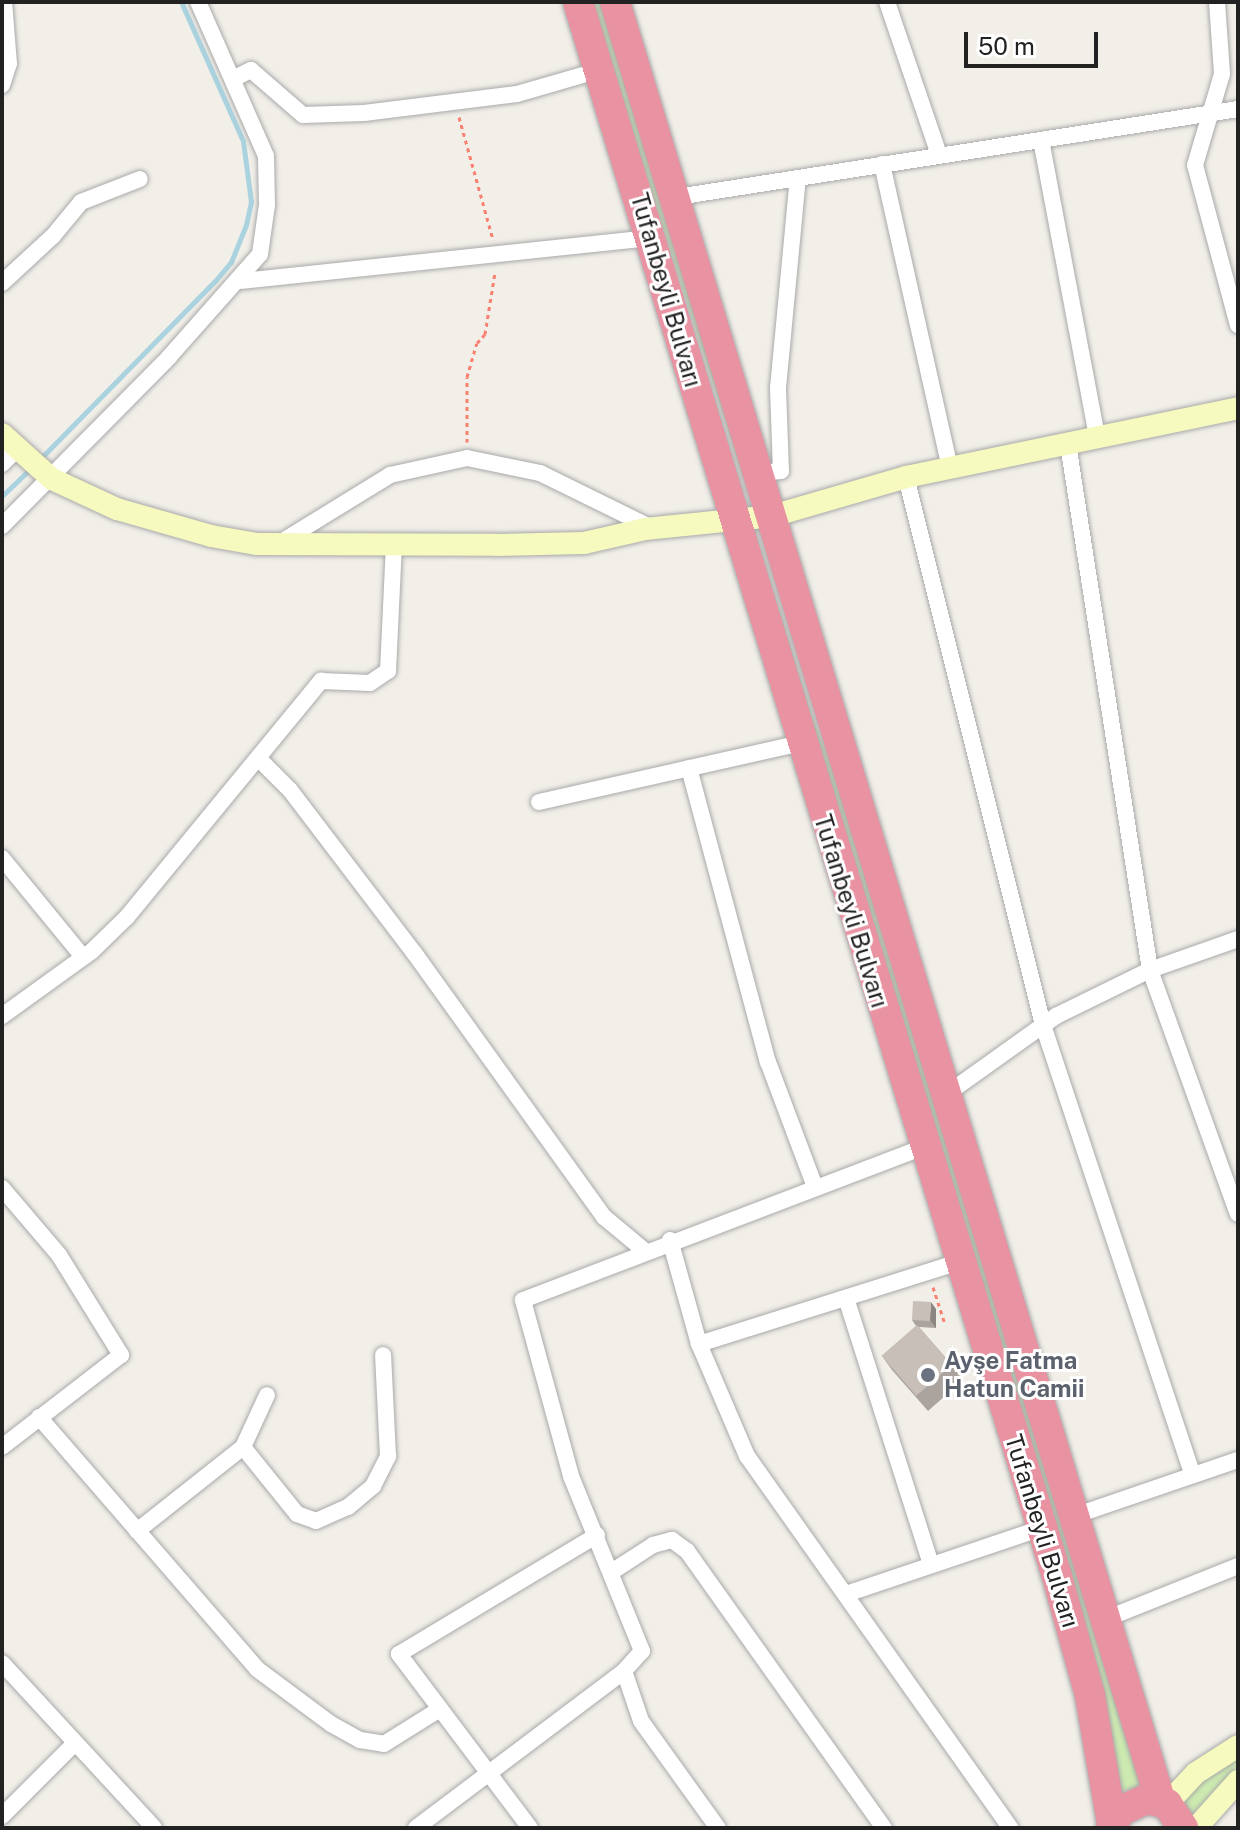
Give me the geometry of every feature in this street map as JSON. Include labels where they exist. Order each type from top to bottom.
[{"type":"highway","name":"Tufanbeyli Bulvarı","points":[[578,2],[652,238],[800,743],[1042,1528],[1090,1696],[1112,1826]]},
{"type":"highway","name":"Tufanbeyli Bulvarı","points":[[615,2],[677,197],[1108,1618],[1170,1811]]},
{"type":"highway","name":"Tufanbeyli Bulvarı","points":[[1112,1826],[1132,1802],[1170,1811]]},
{"type":"street","points":[[2,85],[9,64],[4,2]]},
{"type":"street","points":[[2,526],[241,281],[260,254],[266,168],[233,79],[198,2]]},
{"type":"street","points":[[887,2],[939,155]]},
{"type":"street","points":[[1217,2],[1222,74],[1195,165],[1238,325]]},
{"type":"street","points":[[233,79],[251,70],[303,115],[459,101],[554,86],[600,70]]},
{"type":"street","points":[[677,197],[1213,110],[1238,109]]},
{"type":"street","points":[[1041,140],[1097,437]]},
{"type":"street","points":[[882,164],[950,469]]},
{"type":"street","points":[[759,473],[781,471],[778,388],[798,178]]},
{"type":"street","points":[[2,283],[81,202],[140,179]]},
{"type":"street","points":[[241,281],[652,238]]},
{"type":"street","points":[[2,464],[11,440],[50,476],[117,509],[198,533],[278,544],[584,543],[652,528],[772,516],[906,477],[1238,408]]},
{"type":"street","points":[[1068,444],[1150,970],[1238,1214]]},
{"type":"street","points":[[278,544],[390,475],[467,458],[540,473],[652,528]]},
{"type":"street","points":[[906,477],[1043,1025],[1193,1475]]},
{"type":"street","points":[[2,1016],[83,957],[127,917],[321,681],[370,683],[388,671],[394,546]]},
{"type":"street","points":[[539,802],[800,743]]},
{"type":"street","points":[[258,758],[290,790],[415,954],[604,1217],[645,1251]]},
{"type":"street","points":[[689,768],[768,1062],[815,1187]]},
{"type":"street","points":[[2,858],[83,957]]},
{"type":"street","points":[[948,1093],[1043,1025],[1150,970],[1238,939]]},
{"type":"street","points":[[416,1828],[624,1671],[642,1651],[613,1571],[571,1476],[523,1300],[670,1240],[923,1147]]},
{"type":"street","points":[[2,1188],[59,1255],[121,1355],[2,1447]]},
{"type":"street","points":[[670,1240],[699,1344],[747,1456],[1010,1828]]},
{"type":"street","points":[[699,1344],[959,1262]]},
{"type":"street","points":[[846,1298],[931,1565]]},
{"type":"street","points":[[243,1447],[297,1514],[316,1521],[348,1507],[373,1486],[388,1456],[383,1355]]},
{"type":"street","points":[[137,1531],[243,1447],[267,1395]]},
{"type":"street","points":[[39,1417],[257,1669],[331,1724],[360,1740],[384,1744],[440,1709]]},
{"type":"street","points":[[1077,1515],[1238,1460]]},
{"type":"street","points":[[846,1594],[1042,1528]]},
{"type":"street","points":[[530,1828],[399,1654],[597,1535]]},
{"type":"street","points":[[613,1571],[653,1545],[672,1540],[687,1551],[884,1828]]},
{"type":"street","points":[[1108,1618],[1238,1566]]},
{"type":"street","points":[[2,1663],[154,1828]]},
{"type":"street","points":[[624,1671],[641,1721],[718,1828]]},
{"type":"street","points":[[2,1816],[75,1743]]},
{"type":"street","points":[[1170,1811],[1196,1773],[1238,1746]]},
{"type":"street","points":[[1196,1828],[1238,1781]]},
{"type":"path","points":[[459,101],[460,132],[490,221],[495,288],[485,334],[477,343],[467,377],[467,458]]},
{"type":"path","points":[[928,1272],[945,1324]]},
{"type":"green space","points":[[591,2],[602,2],[745,473],[742,474]]},
{"type":"green space","points":[[755,532],[810,710],[851,819],[1146,1785],[1122,1791],[1114,1749],[751,533]]},
{"type":"green space","points":[[1238,1758],[1238,1765],[1185,1822],[1174,1799]]},
{"type":"building","points":[[913,1301],[931,1302],[930,1321],[912,1320]]},
{"type":"building","name":"Ayşe Fatma Hatun Camii","points":[[917,1325],[952,1365],[916,1396],[882,1356]]},
{"type":"waterway","points":[[41,458],[215,281],[231,262],[246,225],[251,202],[243,141],[181,2]]},
{"type":"waterway","points":[[2,496],[31,468]]},
{"type":"place","name":"Ayşe Fatma Hatun Camii","points":[[928,1375]]}]
